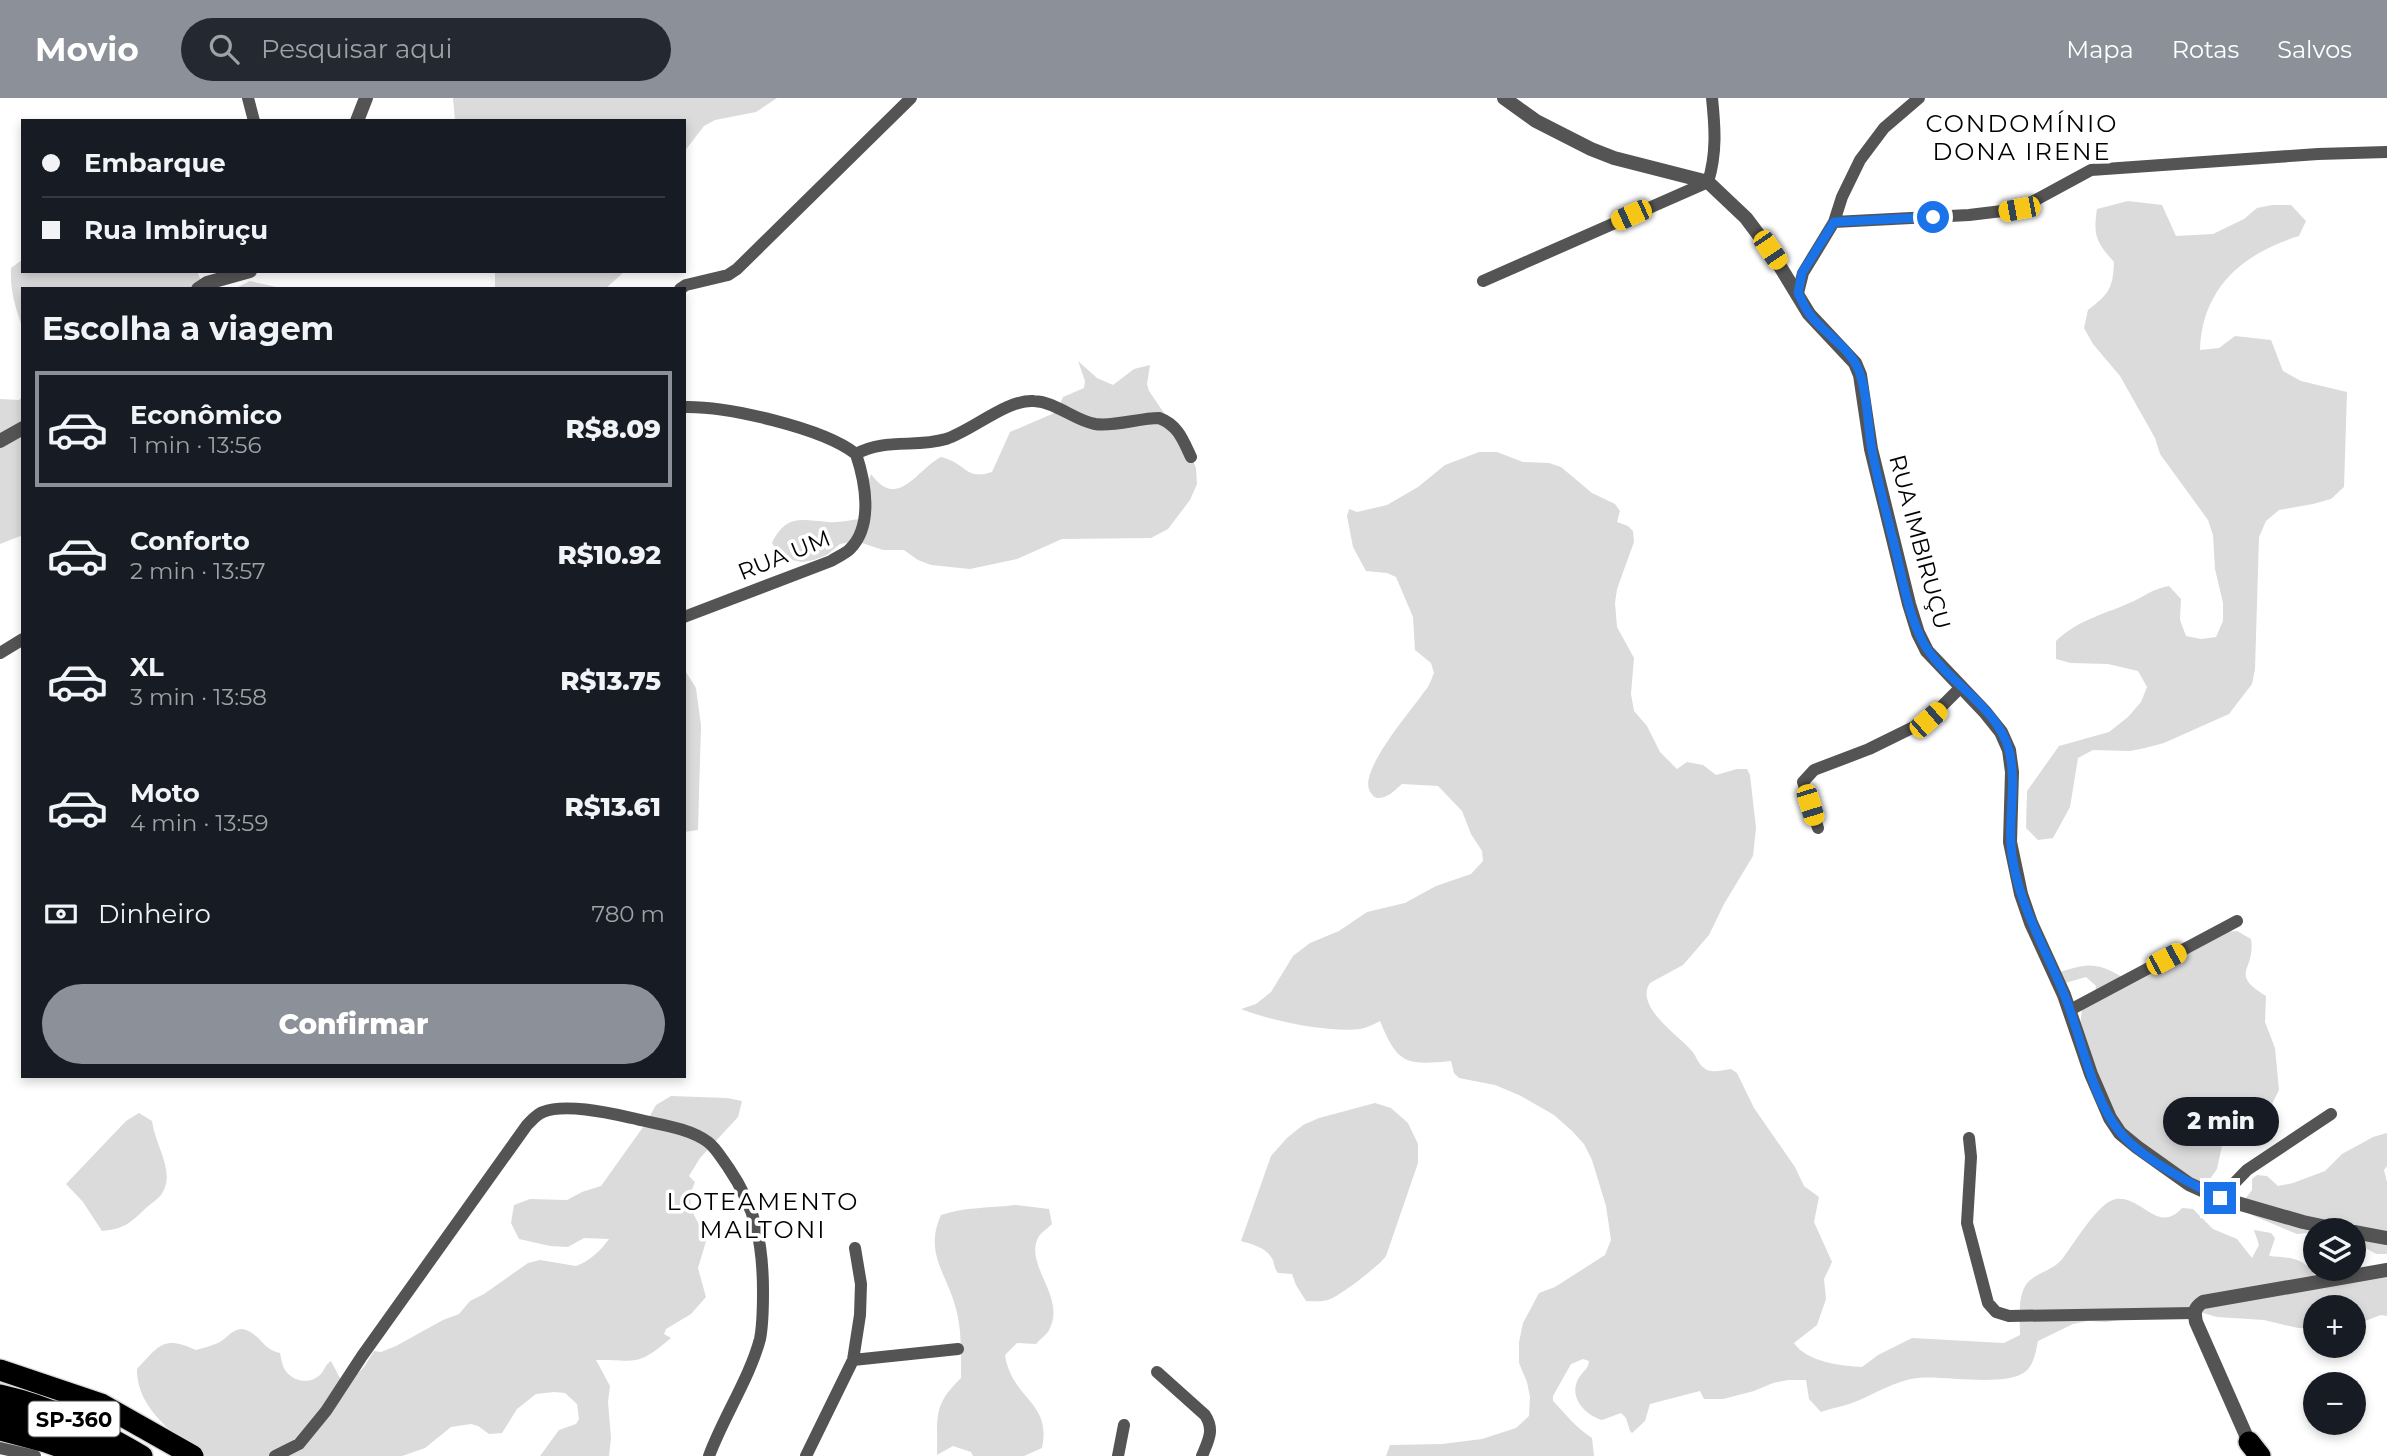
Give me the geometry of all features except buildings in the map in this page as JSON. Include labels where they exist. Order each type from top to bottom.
[{"type":"highway","points":[[0,1370],[101,1404],[193,1456]]},
{"type":"highway","name":"SP-360","points":[[0,1395],[49,1408],[83,1422],[142,1456]]},
{"type":"highway","name":"SP-360","points":[[0,1412],[50,1426],[115,1456]]},
{"type":"highway","points":[[0,1430],[46,1441],[85,1456]]},
{"type":"street","points":[[248,98],[253,119]]},
{"type":"street","points":[[358,119],[366,98]]},
{"type":"street","points":[[683,287],[728,275],[737,269],[911,98]]},
{"type":"street","points":[[1504,98],[1536,121],[1591,149],[1614,158],[1708,181]]},
{"type":"street","points":[[1483,281],[1708,181],[1714,163],[1712,98]]},
{"type":"street","points":[[1798,293],[1802,273],[1834,222],[1842,197],[1860,160],[1884,128],[1919,98]]},
{"type":"street","points":[[1834,222],[1969,215],[2019,209],[2091,170],[2387,152]]},
{"type":"street","name":"RUA IMBIRUÇU","points":[[1708,181],[1746,218],[1798,293],[1809,314],[1855,363],[1860,375],[1871,449],[1918,634],[1927,651],[2001,732],[2009,750],[2012,772],[2010,842],[2013,864],[2031,923],[2070,1010],[2091,1074],[2110,1118],[2120,1133],[2189,1184],[2220,1198],[2303,1222]]},
{"type":"street","points":[[202,287],[230,274]]},
{"type":"street","points":[[686,407],[723,409],[813,432],[847,446],[856,454],[866,448],[881,445],[942,440],[966,432],[994,413],[1033,400],[1096,424],[1159,418],[1169,421],[1180,434],[1191,457]]},
{"type":"street","points":[[0,441],[21,429]]},
{"type":"street","name":"RUA UM","points":[[686,616],[831,561],[849,551],[862,526],[865,505],[863,476],[856,454]]},
{"type":"street","points":[[0,653],[21,640]]},
{"type":"street","points":[[1818,828],[1803,782],[1808,775],[1814,770],[1869,749],[1915,727],[1940,709],[1961,687]]},
{"type":"street","points":[[2070,1010],[2237,921]]},
{"type":"street","points":[[275,1456],[299,1444],[326,1411],[362,1356],[527,1125],[540,1113],[552,1109],[572,1109],[619,1115],[691,1134],[708,1142],[734,1176],[752,1209],[760,1237],[763,1269],[761,1336],[709,1456]]},
{"type":"street","points":[[2220,1198],[2248,1170],[2332,1114]]},
{"type":"street","points":[[1969,1138],[1971,1157],[1967,1223],[1988,1303],[1996,1312],[2009,1316],[2194,1313]]},
{"type":"street","points":[[2366,1234],[2387,1238]]},
{"type":"street","points":[[806,1456],[853,1360],[860,1315],[861,1284],[855,1248]]},
{"type":"street","points":[[2252,1451],[2196,1322],[2196,1307],[2203,1302],[2387,1270]]},
{"type":"street","points":[[853,1360],[958,1349]]},
{"type":"street","points":[[1157,1372],[1205,1415],[1211,1424],[1202,1456]]},
{"type":"street","points":[[1118,1456],[1124,1425]]},
{"type":"street","points":[[0,1448],[34,1456]]},
{"type":"shaded area","points":[[453,98],[777,98],[756,112],[715,120],[704,126],[686,149],[686,119],[455,119]]},
{"type":"shaded area","points":[[2128,201],[2162,205],[2176,236],[2213,234],[2244,219],[2257,208],[2272,205],[2291,205],[2306,221],[2299,236],[2260,252],[2229,276],[2208,308],[2200,350],[2219,348],[2235,336],[2271,340],[2283,371],[2301,381],[2347,392],[2344,487],[2331,499],[2279,510],[2266,521],[2259,537],[2255,669],[2252,684],[2229,714],[2164,743],[2130,751],[2093,750],[2078,758],[2070,807],[2053,838],[2038,840],[2026,828],[2027,791],[2059,746],[2109,732],[2141,702],[2147,687],[2138,671],[2108,664],[2071,663],[2056,659],[2056,641],[2083,622],[2169,586],[2181,599],[2180,620],[2186,636],[2201,639],[2216,637],[2223,621],[2213,535],[2208,520],[2160,454],[2155,438],[2120,376],[2093,344],[2084,328],[2088,310],[2101,299],[2111,284],[2114,262],[2097,238],[2097,209]]},
{"type":"shaded area","points":[[21,260],[21,273],[198,273],[201,281],[198,287],[21,287],[21,323],[14,298],[11,268]]},
{"type":"shaded area","points":[[495,273],[623,273],[607,287],[495,287]]},
{"type":"shaded area","points":[[250,281],[277,287],[238,287]]},
{"type":"shaded area","points":[[1078,361],[1097,378],[1113,385],[1134,369],[1150,365],[1147,384],[1149,391],[1188,448],[1196,468],[1197,484],[1190,500],[1168,529],[1151,538],[1062,539],[1017,559],[970,569],[931,565],[904,550],[883,550],[856,541],[840,544],[827,555],[814,560],[801,562],[784,558],[778,561],[778,553],[772,543],[789,523],[802,520],[832,522],[861,519],[862,500],[871,474],[890,489],[898,488],[941,457],[971,473],[992,472],[1010,432],[1052,414],[1058,409],[1063,397],[1084,388],[1085,381]]},
{"type":"shaded area","points":[[21,398],[21,536],[0,544],[0,399]]},
{"type":"shaded area","points":[[1479,452],[1497,452],[1523,462],[1549,463],[1561,467],[1592,493],[1615,504],[1620,511],[1617,522],[1633,531],[1634,542],[1617,589],[1615,603],[1617,627],[1634,658],[1631,694],[1634,711],[1647,726],[1660,752],[1677,769],[1687,762],[1703,765],[1716,775],[1747,769],[1750,775],[1756,828],[1753,856],[1709,935],[1683,965],[1650,983],[1647,992],[1648,1001],[1660,1020],[1691,1050],[1702,1066],[1710,1071],[1731,1069],[1737,1073],[1754,1108],[1795,1167],[1804,1186],[1819,1197],[1814,1222],[1832,1262],[1824,1279],[1826,1299],[1817,1325],[1794,1343],[1800,1349],[1825,1362],[1862,1367],[1878,1355],[1912,1338],[2004,1343],[2020,1335],[2024,1287],[2059,1262],[2094,1215],[2116,1199],[2125,1199],[2157,1216],[2173,1215],[2182,1208],[2193,1209],[2213,1229],[2237,1239],[2252,1258],[2259,1245],[2254,1230],[2271,1233],[2275,1238],[2269,1256],[2290,1258],[2303,1263],[2303,1281],[2366,1281],[2366,1275],[2387,1274],[2387,1316],[2381,1315],[2366,1321],[2366,1295],[2303,1295],[2303,1328],[2264,1320],[2217,1317],[2189,1309],[2106,1322],[2088,1321],[2073,1324],[2038,1341],[2031,1365],[2017,1376],[1990,1380],[1909,1379],[1852,1403],[1821,1412],[1809,1399],[1806,1380],[1773,1383],[1723,1399],[1704,1399],[1700,1391],[1650,1404],[1645,1421],[1632,1433],[1621,1413],[1602,1420],[1579,1403],[1576,1383],[1589,1361],[1583,1359],[1571,1364],[1553,1396],[1553,1401],[1592,1438],[1594,1456],[1386,1456],[1390,1445],[1442,1444],[1482,1439],[1516,1428],[1529,1416],[1530,1397],[1519,1363],[1523,1323],[1539,1293],[1555,1287],[1605,1255],[1611,1240],[1606,1206],[1592,1160],[1584,1144],[1554,1115],[1495,1085],[1459,1078],[1454,1073],[1451,1061],[1423,1063],[1405,1059],[1392,1046],[1380,1021],[1360,1029],[1317,1028],[1284,1022],[1241,1009],[1256,1004],[1271,992],[1293,956],[1310,943],[1339,931],[1367,912],[1405,903],[1436,886],[1471,874],[1483,861],[1482,851],[1471,834],[1462,811],[1438,786],[1402,784],[1389,795],[1379,798],[1374,797],[1368,784],[1378,757],[1427,688],[1434,673],[1431,663],[1415,650],[1413,617],[1396,577],[1387,573],[1366,571],[1353,547],[1347,516],[1349,509],[1357,512],[1387,505],[1418,487],[1445,465]]},
{"type":"shaded area","points":[[686,672],[696,688],[701,725],[698,830],[686,832]]},
{"type":"shaded area","points":[[2237,931],[2251,939],[2252,950],[2246,976],[2248,982],[2266,996],[2265,1022],[2275,1048],[2279,1090],[2272,1104],[2258,1118],[2231,1129],[2224,1136],[2217,1169],[2210,1179],[2193,1182],[2121,1132],[2080,1026],[2082,1009],[2095,996],[2096,986],[2086,977],[2065,983],[2060,972],[2078,967],[2099,966],[2122,977],[2223,932]]},
{"type":"shaded area","points":[[671,1096],[742,1101],[738,1117],[700,1158],[689,1176],[695,1182],[691,1198],[692,1211],[707,1238],[698,1268],[706,1297],[691,1314],[666,1329],[664,1334],[671,1338],[651,1354],[629,1361],[596,1360],[610,1386],[609,1456],[540,1456],[559,1430],[576,1424],[579,1419],[577,1404],[565,1393],[536,1394],[517,1409],[502,1433],[489,1434],[471,1424],[451,1427],[425,1448],[402,1456],[205,1456],[170,1430],[150,1408],[138,1383],[137,1369],[163,1345],[176,1343],[196,1350],[218,1343],[234,1331],[242,1329],[280,1353],[284,1368],[292,1377],[302,1381],[312,1380],[321,1374],[331,1361],[342,1382],[347,1384],[364,1367],[374,1351],[381,1352],[396,1346],[459,1314],[470,1301],[528,1263],[540,1260],[576,1266],[586,1261],[609,1239],[584,1238],[568,1247],[519,1239],[511,1223],[514,1205],[530,1199],[567,1200],[601,1186],[656,1105]]},
{"type":"shaded area","points":[[1375,1103],[1391,1108],[1408,1123],[1418,1144],[1418,1163],[1386,1256],[1368,1273],[1334,1297],[1323,1301],[1306,1301],[1292,1274],[1278,1273],[1265,1251],[1241,1241],[1271,1156],[1287,1138],[1303,1125],[1319,1118]]},
{"type":"shaded area","points":[[139,1113],[152,1121],[166,1169],[165,1187],[159,1197],[130,1222],[116,1229],[102,1231],[83,1202],[66,1184],[126,1121]]},
{"type":"shaded area","points":[[2387,1133],[2387,1166],[2384,1170],[2387,1182],[2387,1254],[2376,1254],[2366,1248],[2366,1218],[2303,1218],[2303,1233],[2297,1234],[2239,1207],[2252,1190],[2252,1179],[2257,1175],[2267,1176],[2278,1186],[2293,1183],[2325,1171],[2342,1154],[2373,1137]]},
{"type":"shaded area","points":[[1015,1205],[1049,1209],[1052,1224],[1039,1236],[1035,1247],[1036,1258],[1050,1294],[1053,1319],[1048,1332],[1036,1344],[1017,1343],[1005,1355],[1015,1382],[1037,1410],[1041,1420],[1044,1432],[1042,1448],[1024,1456],[973,1456],[971,1452],[953,1446],[937,1455],[937,1421],[945,1396],[961,1378],[961,1354],[957,1313],[936,1254],[936,1229],[941,1215],[950,1212]]},
{"type":"district","name":"CONDOMÍNIO DONA IRENE","points":[[2022,137]]},
{"type":"district","name":"LOTEAMENTO MALTONI","points":[[763,1215]]},
{"type":"route","points":[[1933,217],[1834,222],[1802,273],[1798,293],[1809,314],[1855,363],[1860,375],[1871,449],[1918,634],[1927,651],[2001,732],[2009,750],[2012,772],[2010,842],[2021,894],[2031,923],[2064,995],[2091,1074],[2110,1118],[2120,1133],[2137,1147],[2189,1184],[2220,1198]]}]
